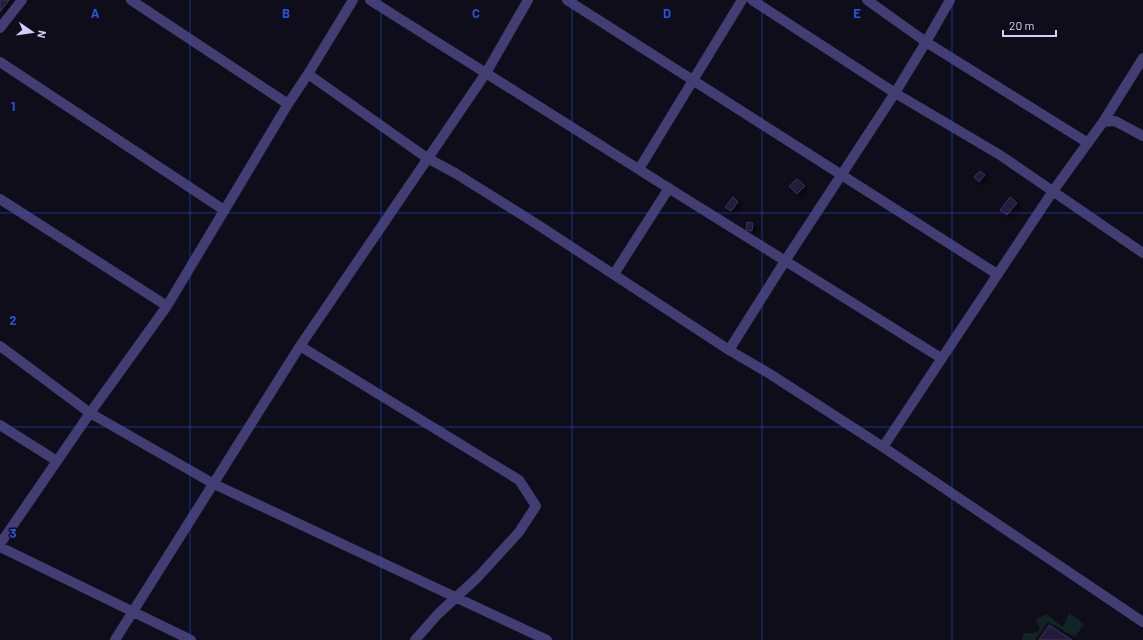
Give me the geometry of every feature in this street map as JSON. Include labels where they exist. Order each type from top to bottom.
[{"type":"street","points":[[0,28],[22,0]]},
{"type":"street","points":[[131,0],[288,104]]},
{"type":"street","points":[[191,640],[133,612],[1,539],[167,306],[288,104],[353,0]]},
{"type":"street","points":[[370,0],[668,188],[942,358]]},
{"type":"street","points":[[115,640],[300,346],[486,73],[528,0]]},
{"type":"street","points":[[567,0],[997,274]]},
{"type":"street","points":[[639,169],[742,0]]},
{"type":"street","points":[[752,0],[895,93],[1000,155],[1143,253]]},
{"type":"street","points":[[867,0],[926,42],[1088,143]]},
{"type":"street","points":[[729,350],[785,261],[895,93],[950,0]]},
{"type":"street","points":[[883,448],[1053,191],[1103,122],[1143,58]]},
{"type":"street","points":[[0,62],[224,210]]},
{"type":"street","points":[[308,74],[427,158],[456,173],[614,274],[729,350],[770,374],[1143,622]]},
{"type":"street","points":[[1103,122],[1115,121],[1143,136]]},
{"type":"street","points":[[614,274],[668,188]]},
{"type":"street","points":[[0,199],[167,306]]},
{"type":"street","points":[[0,346],[90,413],[214,484],[547,640]]},
{"type":"street","points":[[300,346],[518,480],[536,506],[519,532],[478,577],[433,619],[414,640]]},
{"type":"street","points":[[0,425],[57,461]]},
{"type":"green space","points":[[1069,613],[1084,624],[1075,637],[1048,622],[1035,640],[1021,640],[1024,633],[1034,633],[1040,630],[1036,620],[1046,614],[1063,627]]},
{"type":"building","points":[[0,0],[9,0],[0,12]]},
{"type":"building","points":[[980,171],[985,175],[979,182],[974,177]]},
{"type":"building","points":[[797,179],[805,186],[797,194],[789,186]]},
{"type":"building","points":[[733,197],[738,202],[731,211],[725,207]]},
{"type":"building","points":[[1010,197],[1017,203],[1007,215],[1000,210]]},
{"type":"building","points":[[747,222],[753,223],[752,231],[746,230]]},
{"type":"building","points":[[1049,625],[1072,640],[1039,640]]}]
